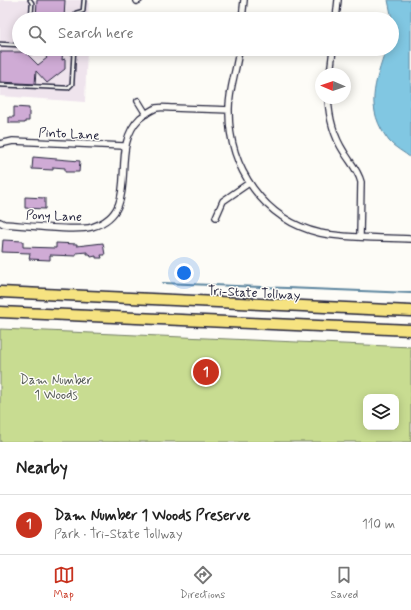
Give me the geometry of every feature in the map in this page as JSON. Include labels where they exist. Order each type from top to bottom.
[{"type":"highway","name":"Tri-State Tollway","points":[[0,292],[411,311]]},
{"type":"highway","points":[[0,312],[411,330]]},
{"type":"street","points":[[243,12],[244,0]]},
{"type":"street","points":[[337,12],[338,0]]},
{"type":"street","points":[[238,56],[229,110],[231,138],[234,151],[249,183],[268,205],[293,223],[320,233],[411,239]]},
{"type":"street","points":[[331,68],[332,56]]},
{"type":"street","points":[[138,101],[146,114]]},
{"type":"street","points":[[328,104],[330,123],[334,133],[345,154],[357,170],[362,182],[360,236]]},
{"type":"street","name":"Pony Lane","points":[[0,222],[91,228],[104,222],[115,211],[123,195],[124,146],[133,125],[156,108],[229,110]]},
{"type":"street","name":"Pinto Lane","points":[[0,144],[14,141],[124,146]]},
{"type":"street","points":[[216,217],[223,201],[249,183]]},
{"type":"lane","points":[[30,0],[32,3],[31,12]]},
{"type":"lane","points":[[80,12],[83,11],[84,0]]},
{"type":"lane","points":[[0,44],[12,45]]},
{"type":"lane","points":[[0,85],[68,88],[72,84],[74,56]]},
{"type":"shaded area","points":[[0,0],[89,0],[88,12],[12,12],[12,56],[87,56],[85,102],[0,96]]},
{"type":"green space","name":"Dam Number 1 Woods","points":[[0,329],[411,347],[411,442],[0,442]]},
{"type":"water","points":[[388,0],[411,0],[411,158],[389,141],[376,118],[374,107],[374,96],[378,74],[384,56],[399,56],[399,12],[391,12]]},
{"type":"building","points":[[37,0],[65,0],[64,12],[36,12]]},
{"type":"building","points":[[0,52],[12,52],[12,56],[29,56],[38,65],[47,58],[45,56],[62,56],[62,60],[65,59],[65,69],[47,83],[36,71],[35,84],[0,82]]},
{"type":"building","points":[[14,107],[29,108],[29,121],[25,121],[25,123],[9,123],[9,117],[14,117]]},
{"type":"building","points":[[33,157],[80,161],[79,172],[65,172],[65,168],[53,167],[53,170],[32,169]]},
{"type":"building","points":[[25,197],[45,198],[45,209],[25,208]]},
{"type":"building","points":[[3,240],[23,241],[23,247],[56,248],[56,243],[77,244],[77,246],[103,243],[105,255],[101,255],[102,258],[96,258],[96,256],[91,257],[90,254],[87,254],[87,252],[76,253],[76,256],[50,255],[50,260],[29,259],[30,253],[2,252]]},
{"type":"waterway","points":[[163,283],[411,293]]},
{"type":"place","name":"Dam Number 1 Woods Preserve","points":[[206,372]]}]
